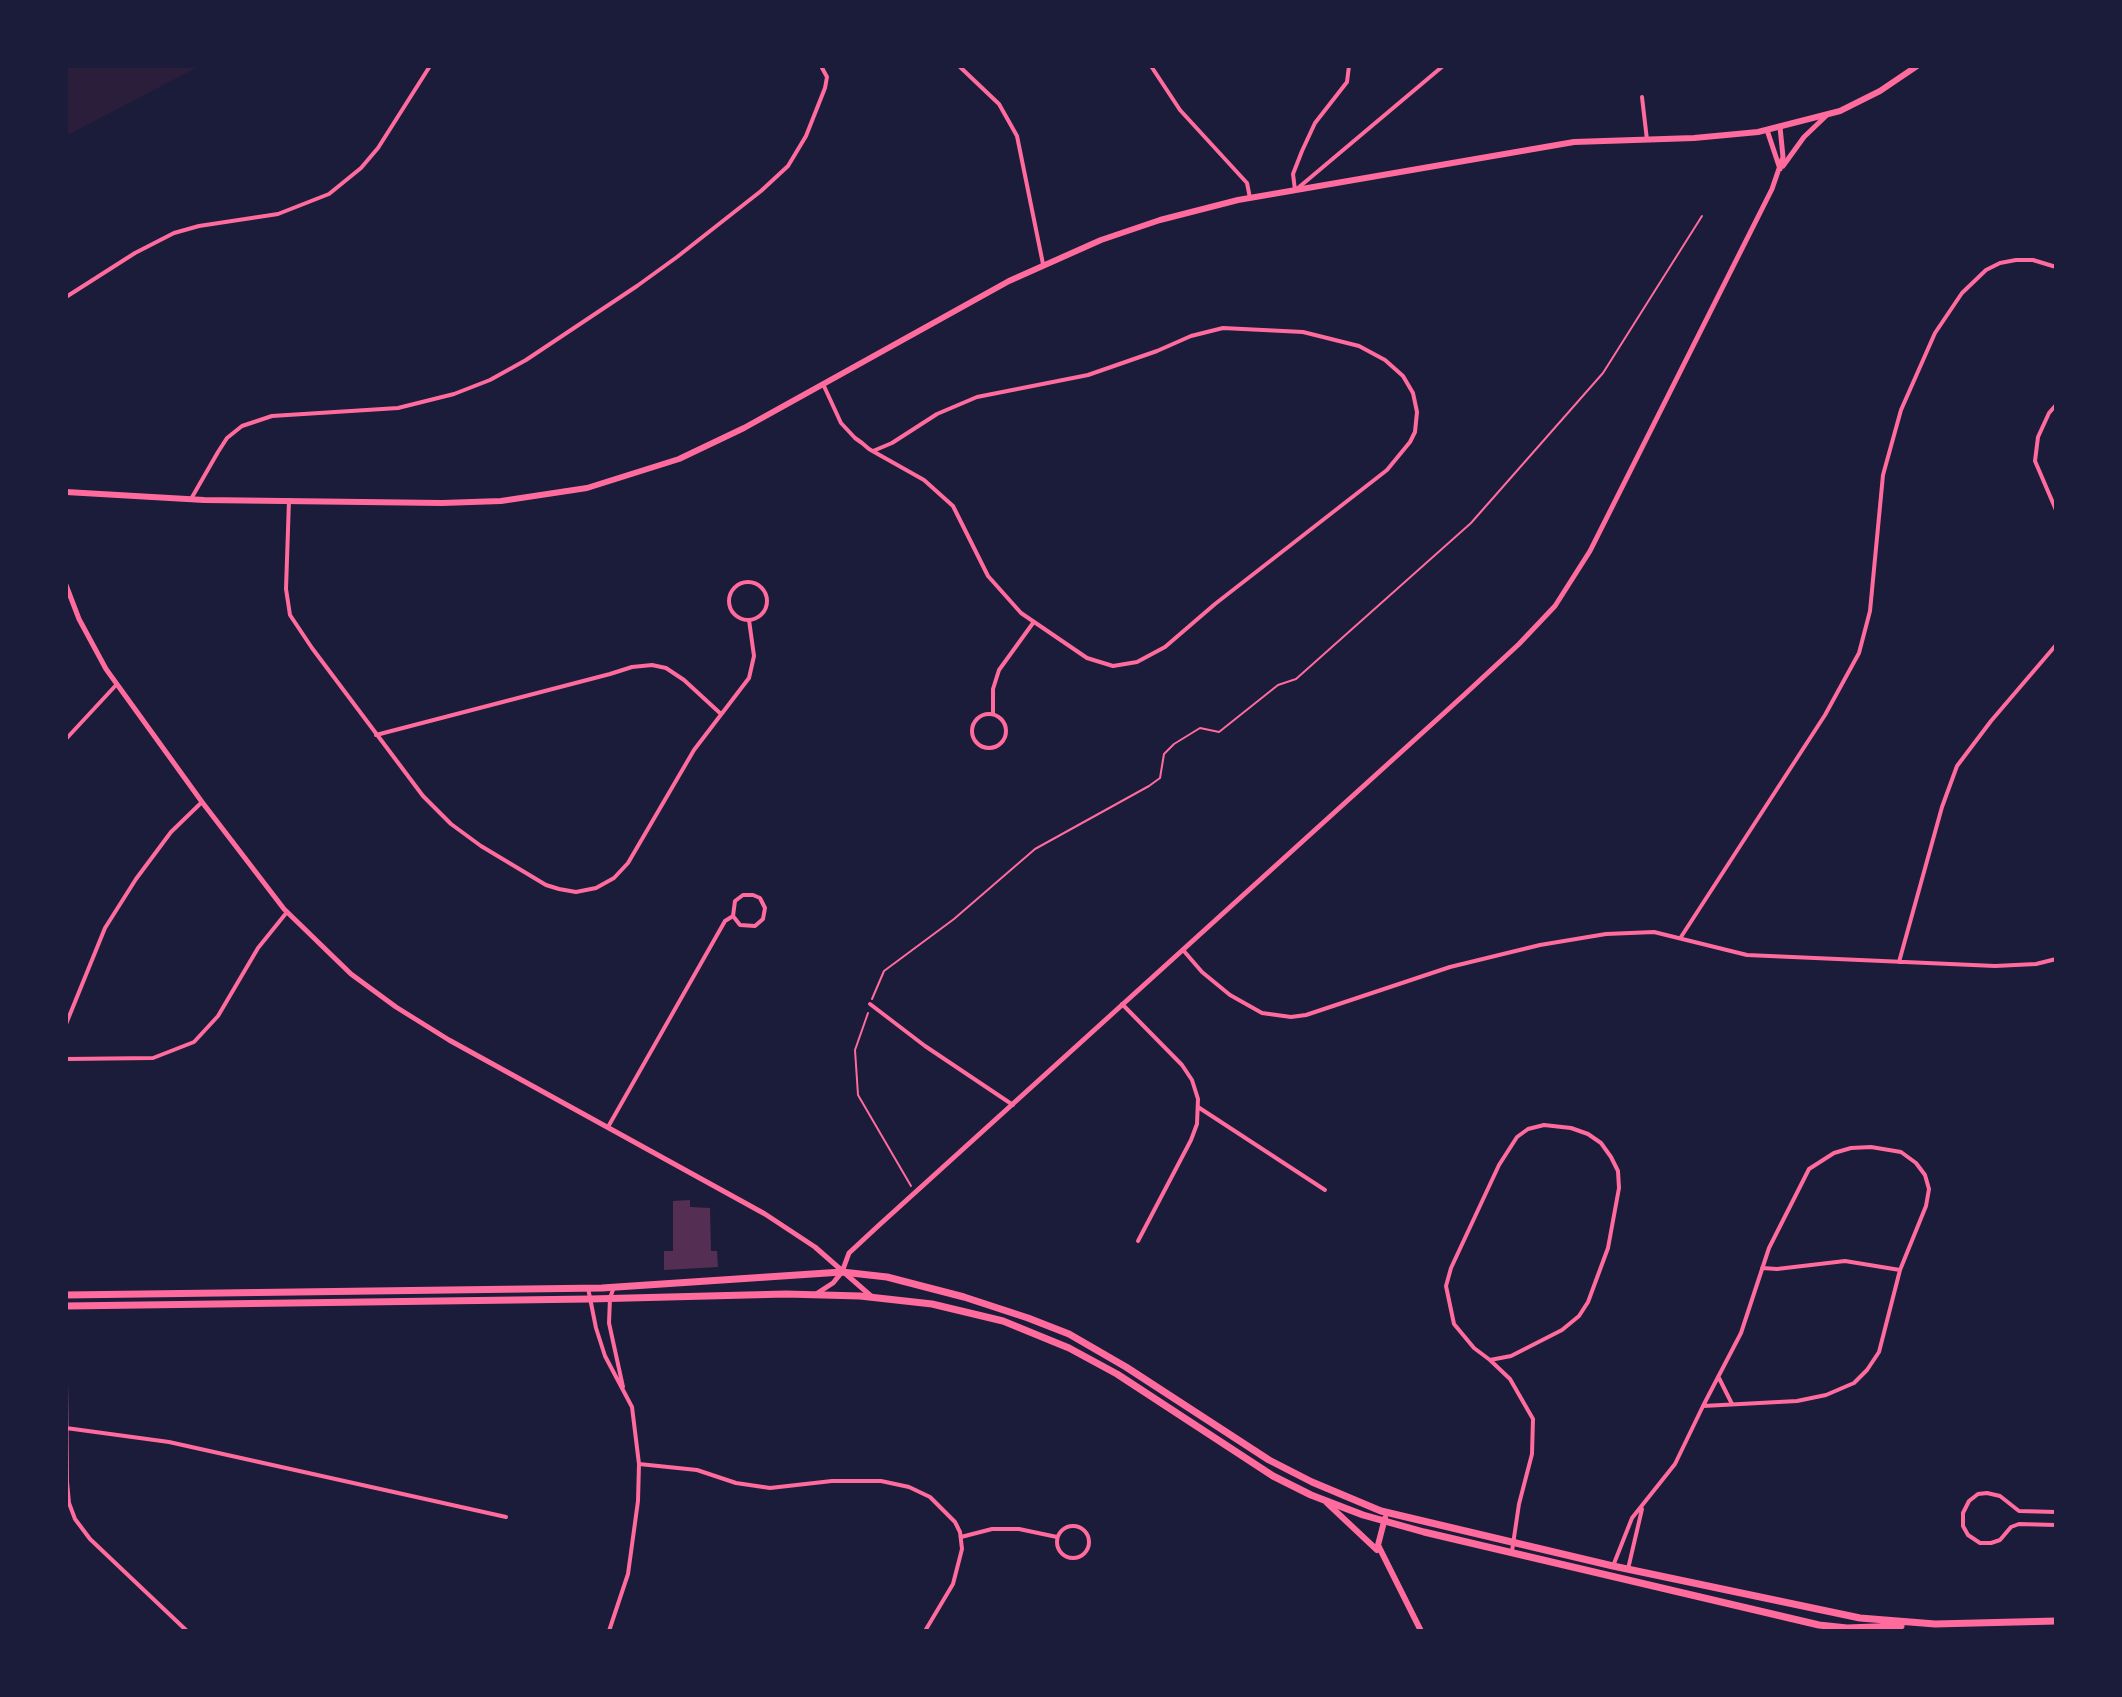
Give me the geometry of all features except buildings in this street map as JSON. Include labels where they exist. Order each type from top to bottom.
[{"type":"highway","points":[[66,1295],[588,1288],[842,1272],[887,1277],[932,1287],[1057,1329],[1118,1362],[1269,1460],[1312,1482],[1386,1512],[1613,1566],[1841,1614],[1924,1623]]},
{"type":"highway","points":[[66,1306],[815,1294],[871,1297],[969,1312],[1048,1338],[1117,1374],[1273,1476],[1323,1500],[1384,1521],[1829,1626],[1873,1628],[1924,1623],[2056,1621]]},
{"type":"main road","points":[[66,492],[191,499],[442,503],[501,501],[587,488],[679,459],[744,428],[1043,264],[1160,220],[1250,198],[1574,142],[1726,136],[1767,130],[1828,114],[1865,100],[1917,66]]},
{"type":"main road","points":[[1323,1500],[1358,1531],[1383,1560],[1402,1589],[1421,1631]]},
{"type":"main road","points":[[1383,1560],[1378,1545],[1386,1512]]},
{"type":"street","points":[[66,297],[135,253],[174,233],[278,214],[329,194],[378,148],[430,66]]},
{"type":"street","points":[[191,499],[227,438],[242,426],[272,416],[398,408],[423,403],[490,380],[564,336],[677,257],[774,179],[799,151],[825,88],[827,77],[821,66]]},
{"type":"street","points":[[959,66],[999,104],[1017,136],[1043,264]]},
{"type":"street","points":[[1151,66],[1180,110],[1247,183],[1250,198]]},
{"type":"street","points":[[1295,190],[1293,174],[1302,151],[1315,123],[1347,82],[1349,66]]},
{"type":"street","points":[[1295,190],[1443,66]]},
{"type":"street","points":[[1642,97],[1647,140]]},
{"type":"street","points":[[815,1294],[833,1283],[842,1272],[849,1253],[1464,695],[1555,606],[1590,551],[1780,170],[1804,137],[1828,114]]},
{"type":"street","points":[[1780,127],[1783,157],[1780,170]]},
{"type":"street","points":[[1767,130],[1780,170]]},
{"type":"street","points":[[1681,937],[1825,715],[1859,653],[1870,611],[1883,475],[1901,410],[1935,333],[1962,293],[1986,270],[2016,260],[2033,260],[2056,267]]},
{"type":"street","points":[[823,384],[841,423],[855,438],[873,451],[916,475],[944,497],[959,516],[988,576],[1009,601],[1033,623],[1087,658],[1105,665],[1129,664],[1165,647],[1397,461],[1410,442],[1417,423],[1416,402],[1408,384],[1385,360],[1359,346],[1293,331],[1223,328],[1191,336],[1088,375],[977,397],[937,414],[892,443],[873,451]]},
{"type":"street","points":[[2056,405],[2038,437],[2035,461],[2056,510]]},
{"type":"street","points":[[289,500],[286,589],[290,615],[423,796],[451,824],[481,846],[546,885],[576,892],[596,888],[622,872],[685,764],[745,685],[754,650],[749,620]]},
{"type":"street","points":[[746,582],[762,589],[766,602],[761,614],[749,620],[735,615],[729,602],[733,589],[746,582]]},
{"type":"street","points":[[66,585],[87,636],[117,684],[202,802],[287,912],[351,974],[449,1040],[765,1214],[815,1247],[871,1297]]},
{"type":"street","points":[[993,714],[993,689],[999,670],[1033,623]]},
{"type":"street","points":[[1899,962],[1942,807],[1957,766],[2056,645]]},
{"type":"street","points":[[376,735],[632,667],[652,665],[666,668],[684,680],[721,714]]},
{"type":"street","points":[[66,739],[117,684]]},
{"type":"street","points":[[993,714],[1003,721],[1006,734],[998,745],[985,747],[975,739],[973,727],[979,717],[993,714]]},
{"type":"street","points":[[66,1024],[105,928],[171,832],[202,802]]},
{"type":"street","points":[[743,895],[757,896],[765,908],[763,919],[755,926],[740,925],[733,916],[735,901],[743,895]]},
{"type":"street","points":[[66,1059],[153,1058],[194,1042],[218,1016],[258,948],[287,912]]},
{"type":"street","points":[[608,1127],[725,921],[733,916]]},
{"type":"street","points":[[1183,950],[1202,972],[1230,995],[1262,1013],[1291,1017],[1306,1015],[1450,967],[1540,945],[1606,934],[1654,932],[1747,955],[1995,966],[2036,964],[2056,959]]},
{"type":"street","points":[[870,1004],[925,1046],[1013,1105]]},
{"type":"street","points":[[1122,1004],[1182,1065],[1197,1092],[1197,1124],[1191,1140],[1138,1241]]},
{"type":"street","points":[[1198,1107],[1325,1190]]},
{"type":"street","points":[[1490,1360],[1511,1356],[1562,1330],[1579,1316],[1588,1302],[1608,1248],[1619,1188],[1618,1171],[1611,1157],[1601,1143],[1588,1134],[1571,1128],[1544,1125],[1528,1129],[1517,1137],[1499,1165],[1451,1268],[1446,1286],[1454,1324],[1474,1348],[1510,1379],[1533,1419],[1532,1454],[1519,1504],[1512,1551]]},
{"type":"street","points":[[1613,1566],[1632,1518],[1675,1464],[1703,1406],[1741,1333],[1762,1268],[1809,1169],[1834,1153],[1851,1148],[1871,1147],[1901,1152],[1916,1163],[1925,1175],[1929,1189],[1926,1206],[1900,1270],[1879,1352],[1867,1370],[1854,1383],[1826,1395],[1797,1401],[1703,1406]]},
{"type":"street","points":[[1762,1268],[1845,1261],[1900,1270]]},
{"type":"street","points":[[614,1287],[610,1298],[609,1323],[625,1394]]},
{"type":"street","points":[[588,1288],[605,1356],[632,1407],[639,1464],[638,1501],[628,1574],[609,1631]]},
{"type":"street","points":[[1719,1377],[1732,1404]]},
{"type":"street","points":[[66,1381],[68,1491],[77,1522],[114,1563],[187,1631]]},
{"type":"street","points":[[66,1428],[169,1442],[506,1517]]},
{"type":"street","points":[[639,1464],[697,1470],[736,1483],[770,1488],[849,1480],[895,1483],[920,1491],[940,1504],[955,1522],[961,1537],[958,1571],[941,1607],[925,1631]]},
{"type":"street","points":[[2056,1512],[2019,1511],[2000,1496],[1978,1494],[1969,1501],[1963,1513],[1963,1526],[1968,1535],[1980,1543],[2000,1540],[2011,1527],[2019,1524],[2056,1525]]},
{"type":"street","points":[[1628,1569],[1642,1506]]},
{"type":"street","points":[[1074,1526],[1087,1535],[1089,1546],[1079,1557],[1069,1558],[1057,1548],[1057,1537],[1064,1529],[1074,1526]]},
{"type":"street","points":[[961,1537],[992,1529],[1019,1529],[1057,1537]]},
{"type":"path","points":[[916,1193],[858,1095],[855,1050],[884,971],[954,919],[1035,849],[1160,778],[1164,754],[1174,744],[1200,728],[1219,732],[1278,685],[1296,679],[1471,523],[1603,373],[1702,216]]},
{"type":"shaded area","points":[[66,66],[200,66],[66,136]]}]
